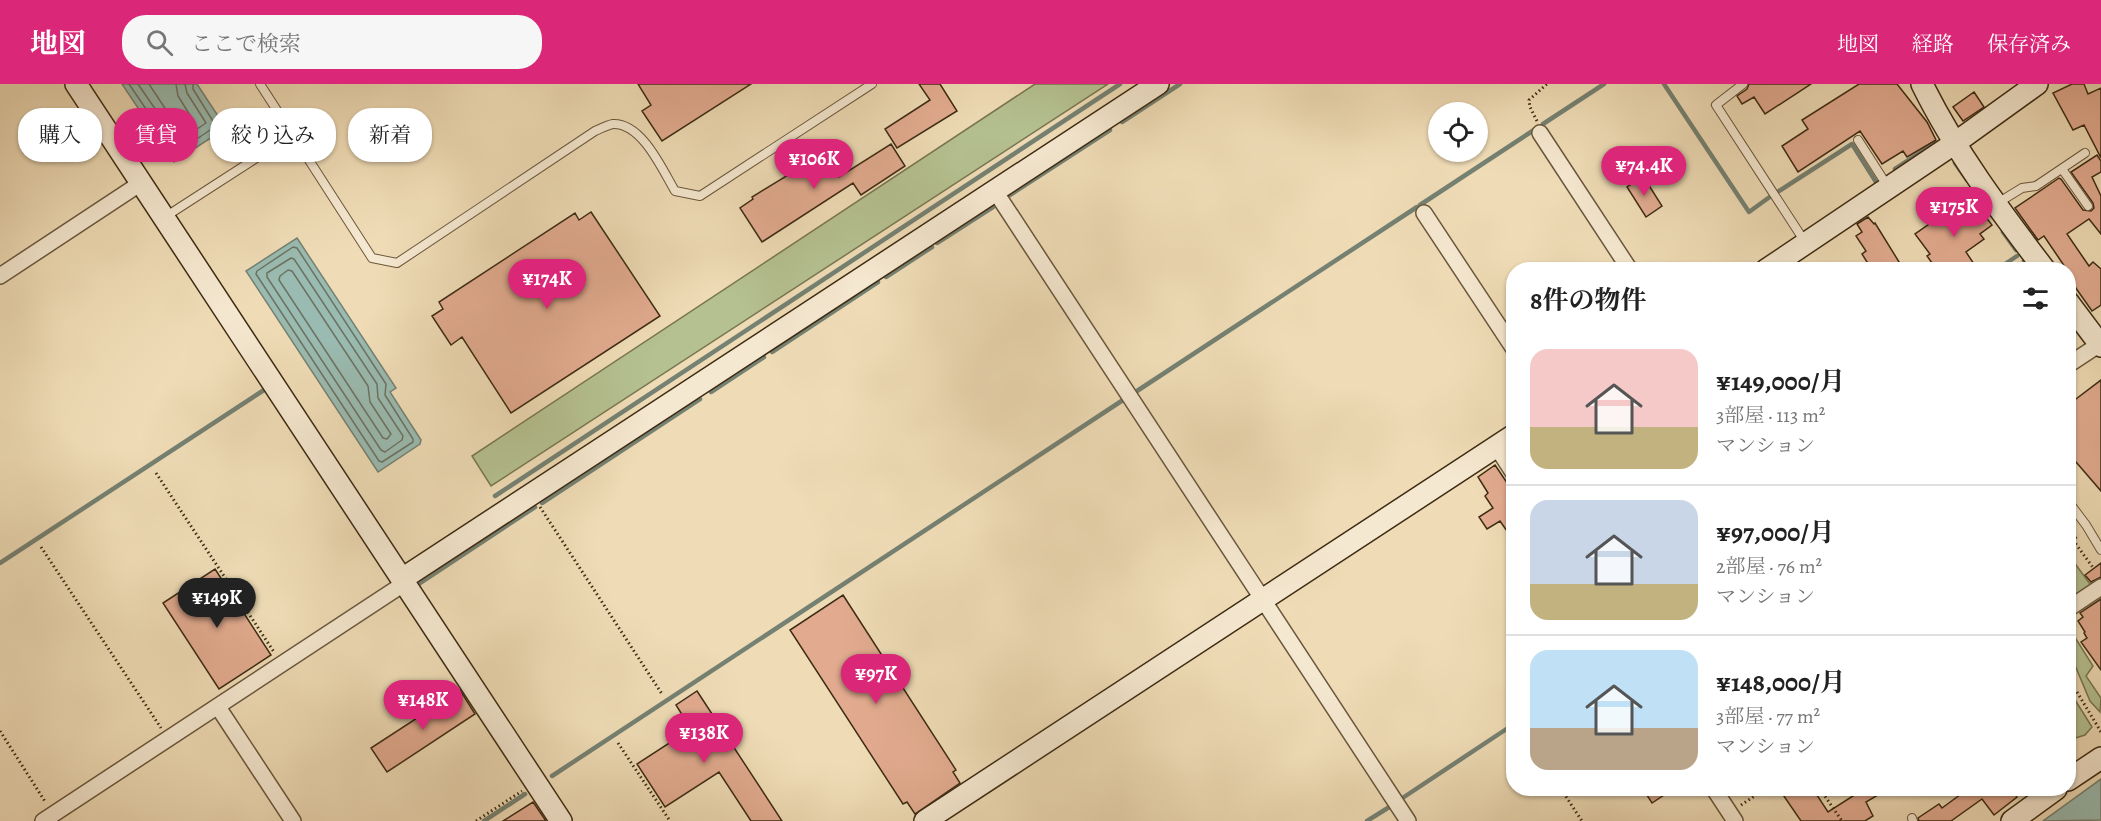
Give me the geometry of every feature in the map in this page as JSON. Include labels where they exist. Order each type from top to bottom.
[{"type":"street","points":[[76,84],[561,821]]},
{"type":"street","points":[[49,818],[282,664],[531,494],[1158,84]]},
{"type":"street","points":[[1922,84],[1955,143],[2039,262]]},
{"type":"street","points":[[1782,262],[1806,243],[1955,143],[2037,84]]},
{"type":"street","points":[[1539,133],[1625,262]]},
{"type":"street","points":[[0,276],[141,183]]},
{"type":"street","points":[[995,191],[1408,821]]},
{"type":"street","points":[[1424,213],[1506,337]]},
{"type":"street","points":[[2076,313],[2100,345],[2076,360]]},
{"type":"street","points":[[925,821],[1505,441]]},
{"type":"street","points":[[2076,604],[2101,587]]},
{"type":"street","points":[[218,707],[293,821]]},
{"type":"street","points":[[2076,775],[2101,758]]},
{"type":"street","points":[[1718,796],[1732,817]]},
{"type":"street","points":[[2012,821],[2046,796]]},
{"type":"lane","points":[[260,84],[275,108]]},
{"type":"lane","points":[[310,162],[372,258],[397,263],[595,131],[612,124],[630,127],[644,141],[675,190],[700,195],[872,84]]},
{"type":"lane","points":[[1743,84],[1716,105],[1806,243]]},
{"type":"lane","points":[[1858,140],[1888,188]]},
{"type":"lane","points":[[1996,204],[2022,188],[2036,186],[2085,153]]},
{"type":"lane","points":[[164,218],[250,162]]},
{"type":"lane","points":[[2062,169],[2088,207]]},
{"type":"lane","points":[[2076,512],[2101,550]]},
{"type":"path","points":[[1539,133],[1541,130],[1530,107],[1530,100],[1547,84]]},
{"type":"path","points":[[156,473],[282,664]]},
{"type":"path","points":[[531,494],[662,694]]},
{"type":"path","points":[[2076,544],[2094,569]]},
{"type":"path","points":[[41,547],[169,739]]},
{"type":"path","points":[[2077,692],[2101,732]]},
{"type":"path","points":[[0,732],[49,818]]},
{"type":"path","points":[[618,743],[670,821]]},
{"type":"path","points":[[476,821],[536,782]]},
{"type":"path","points":[[1565,796],[1581,821]]},
{"type":"path","points":[[1732,817],[1757,796]]},
{"type":"path","points":[[1825,796],[1842,821]]},
{"type":"green space","points":[[1035,84],[1108,84],[491,486],[472,456]]},
{"type":"green space","points":[[2076,565],[2093,588],[2076,598]]},
{"type":"green space","points":[[2076,639],[2093,666],[2086,676],[2101,698],[2100,712],[2090,701],[2076,668]]},
{"type":"green space","points":[[2076,701],[2092,727],[2085,735],[2076,738]]},
{"type":"water","points":[[122,84],[197,84],[213,108],[210,108],[210,138],[198,146],[198,108],[138,108]]},
{"type":"water","points":[[297,238],[396,388],[390,392],[421,440],[420,444],[378,472],[246,271]]},
{"type":"water","points":[[2101,779],[2101,820],[2043,821]]},
{"type":"building","points":[[638,84],[751,84],[662,141],[642,111],[651,105]]},
{"type":"building","points":[[919,84],[940,84],[957,111],[897,148],[885,129],[930,100]]},
{"type":"building","points":[[1749,84],[1811,84],[1765,114],[1754,97],[1742,104],[1737,96],[1747,89]]},
{"type":"building","points":[[1859,84],[1897,84],[1927,122],[1936,140],[1907,157],[1903,151],[1882,164],[1860,131],[1798,172],[1782,146],[1808,129],[1802,120]]},
{"type":"building","points":[[2072,84],[2084,84],[2088,94],[2101,88],[2101,158],[2084,125],[2073,130],[2053,93]]},
{"type":"building","points":[[1974,92],[1984,107],[1963,121],[1953,107]]},
{"type":"building","points":[[891,144],[905,166],[861,195],[853,183],[762,242],[740,208],[753,199],[752,197],[824,153],[839,177]]},
{"type":"building","points":[[2097,155],[2101,161],[2101,172],[2092,177],[2101,196],[2101,234],[2089,219],[2067,234],[2089,266],[2093,262],[2101,269],[2101,305],[2092,311],[2076,288],[2076,262],[2062,262],[2044,236],[2038,240],[2015,208],[2059,178],[2083,210],[2091,211],[2094,208],[2093,203],[2071,172]]},
{"type":"building","points":[[1643,176],[1662,206],[1646,217],[1627,187]]},
{"type":"building","points":[[1958,204],[1968,215],[1978,207],[1992,225],[1980,234],[1984,239],[1966,252],[1973,262],[1931,262],[1927,256],[1930,254],[1915,234]]},
{"type":"building","points":[[591,212],[660,316],[511,413],[462,337],[451,345],[432,316],[443,309],[439,302],[575,213],[579,220]]},
{"type":"building","points":[[1868,217],[1875,223],[1899,262],[1867,262],[1862,254],[1866,251],[1856,236],[1862,232],[1857,224]]},
{"type":"building","points":[[2101,380],[2101,491],[2076,462],[2076,399]]},
{"type":"building","points":[[1495,465],[1506,481],[1506,530],[1500,521],[1487,529],[1479,517],[1493,508],[1485,496],[1488,493],[1478,477]]},
{"type":"building","points":[[2101,563],[2101,577],[2091,582],[2085,575]]},
{"type":"building","points":[[215,569],[271,655],[219,689],[163,603]]},
{"type":"building","points":[[843,595],[956,770],[953,772],[960,783],[915,814],[907,802],[903,804],[790,630]]},
{"type":"building","points":[[2101,599],[2101,670],[2081,642],[2087,638],[2078,621],[2083,617],[2080,613]]},
{"type":"building","points":[[460,690],[475,714],[387,772],[371,748]]},
{"type":"building","points":[[697,691],[782,821],[751,821],[719,772],[665,807],[637,764],[691,729],[676,705]]},
{"type":"building","points":[[1648,796],[1662,796],[1652,803]]},
{"type":"building","points":[[1784,796],[1818,796],[1828,812],[1853,796],[1876,796],[1866,802],[1873,816],[1865,821],[1801,821]]},
{"type":"building","points":[[1958,796],[2017,797],[1994,815],[1982,799],[1951,821],[1919,821],[1918,818],[1939,804],[1942,808]]},
{"type":"building","points":[[533,802],[546,821],[503,821]]},
{"type":"waterway","points":[[495,496],[1120,84]]},
{"type":"waterway","points":[[1122,122],[1180,84]]},
{"type":"waterway","points":[[1543,124],[1604,84]]},
{"type":"waterway","points":[[1664,84],[1749,212],[1771,196]]},
{"type":"waterway","points":[[1420,205],[1537,128]]},
{"type":"waterway","points":[[1010,195],[1110,130]]},
{"type":"waterway","points":[[1895,169],[1935,143]]},
{"type":"waterway","points":[[1779,191],[1852,144],[1876,182]]},
{"type":"waterway","points":[[1955,163],[1967,180]]},
{"type":"waterway","points":[[937,243],[993,207]]},
{"type":"waterway","points":[[1137,391],[1417,207]]},
{"type":"waterway","points":[[2003,232],[2016,250]]},
{"type":"waterway","points":[[886,277],[932,247]]},
{"type":"waterway","points":[[2008,262],[2017,256]]},
{"type":"waterway","points":[[772,352],[878,282]]},
{"type":"waterway","points":[[711,392],[764,357]]},
{"type":"waterway","points":[[0,563],[264,390]]},
{"type":"waterway","points":[[542,503],[700,399]]},
{"type":"waterway","points":[[552,776],[1123,400]]},
{"type":"waterway","points":[[419,587],[417,585],[535,507]]},
{"type":"waterway","points":[[1404,797],[1506,729]]},
{"type":"waterway","points":[[484,821],[525,794]]},
{"type":"waterway","points":[[1367,821],[1391,806]]}]
